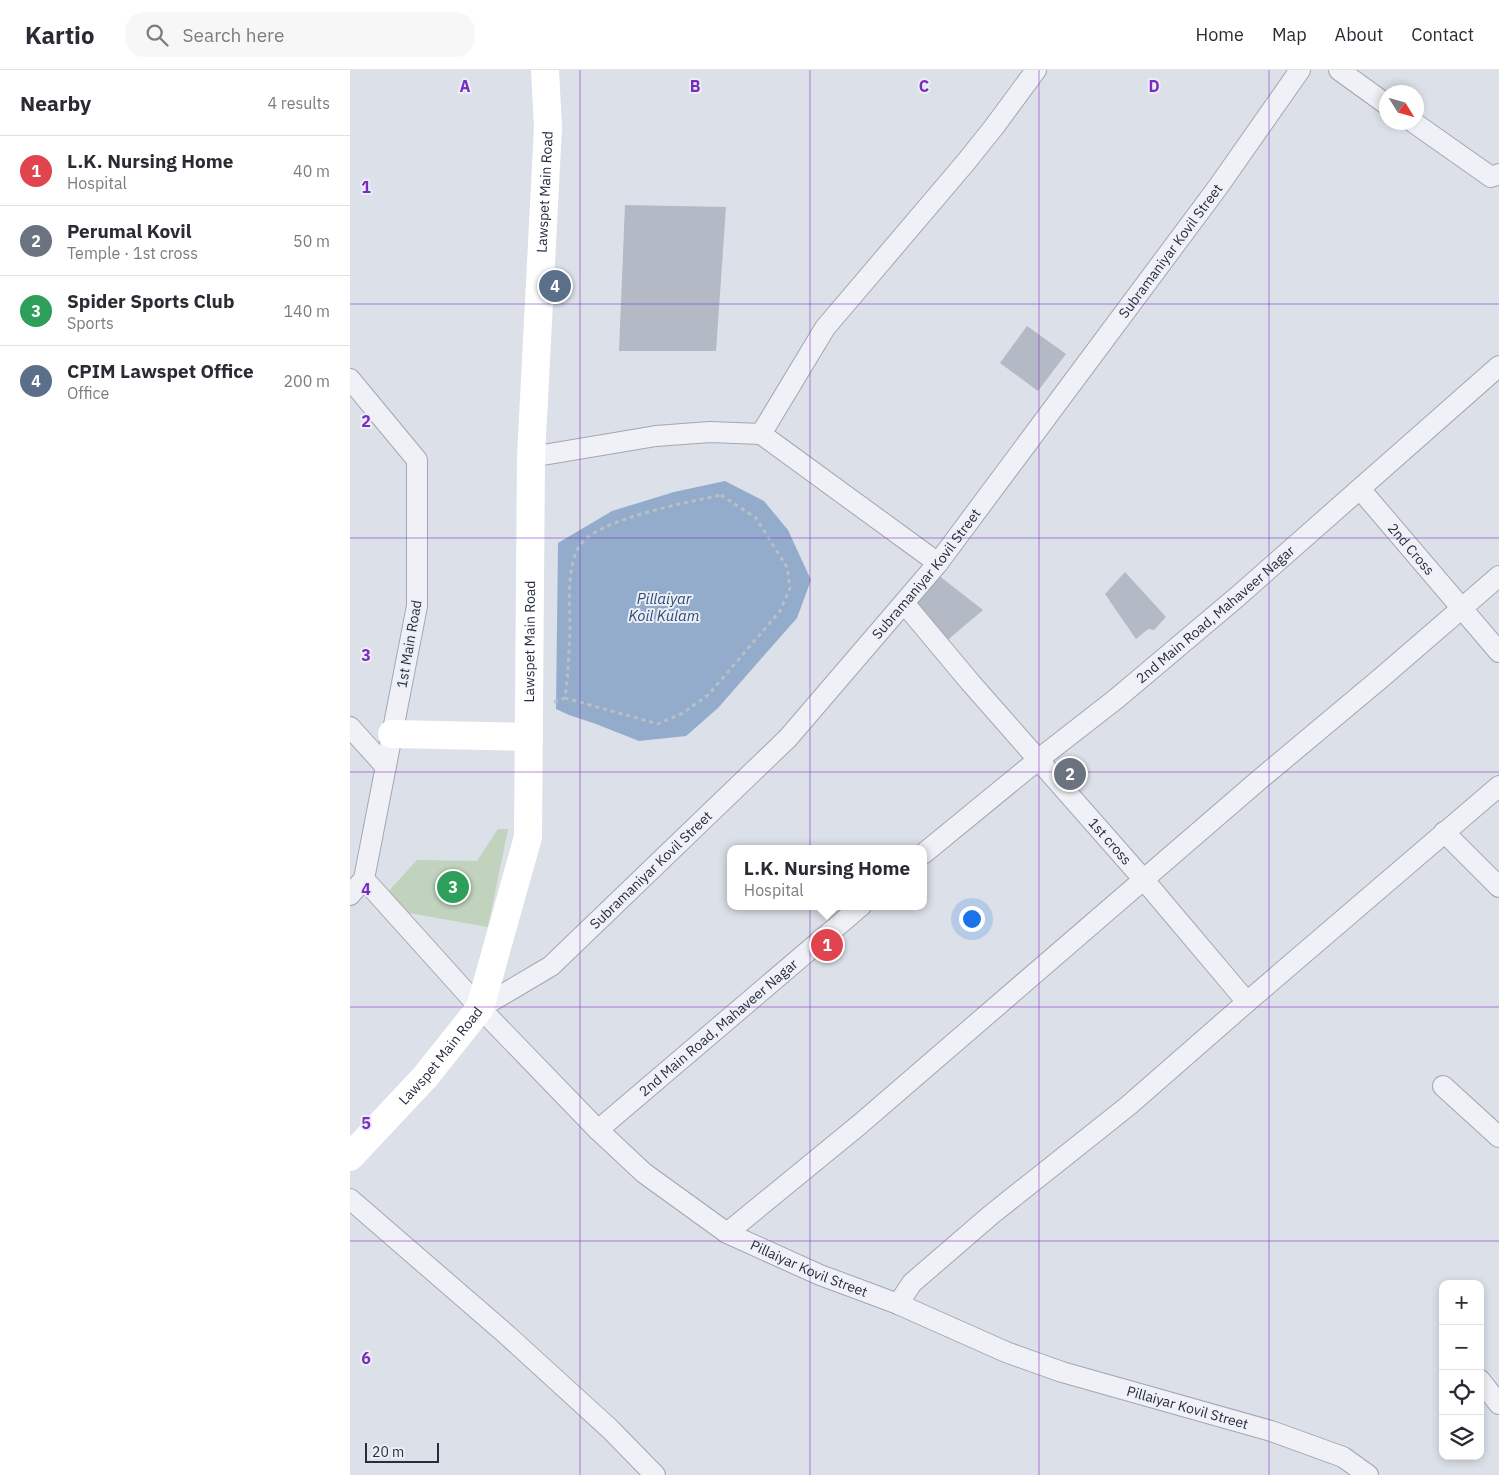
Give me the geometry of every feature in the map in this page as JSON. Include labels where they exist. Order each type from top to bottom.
[{"type":"street","name":"Lawspet Main Road","points":[[350,1158],[425,1077],[480,1008],[528,837],[531,457],[548,127],[545,70]]},
{"type":"street","points":[[761,434],[825,328],[966,162],[1036,70]]},
{"type":"street","name":"Subramaniyar Kovil Street","points":[[480,1008],[551,966],[788,738],[938,563],[1218,188],[1300,70]]},
{"type":"street","points":[[1339,70],[1379,99]]},
{"type":"street","points":[[1424,130],[1491,178],[1499,174]]},
{"type":"street","name":"2nd Main Road, Mahaveer Nagar","points":[[927,851],[1116,699],[1222,610],[1499,366]]},
{"type":"street","name":"1st Main Road","points":[[350,378],[418,460],[417,606],[364,878],[350,895]]},
{"type":"street","points":[[531,457],[656,436],[710,432],[761,434],[938,563]]},
{"type":"street","name":"2nd Cross","points":[[1360,489],[1499,652]]},
{"type":"street","points":[[727,1233],[859,1126],[1499,576]]},
{"type":"street","name":"1st cross","points":[[904,603],[1247,1002]]},
{"type":"street","points":[[350,727],[386,766]]},
{"type":"street","points":[[392,734],[528,737]]},
{"type":"street","points":[[898,1304],[912,1282],[992,1214],[1128,1106],[1499,786]]},
{"type":"street","points":[[1444,832],[1499,887]]},
{"type":"street","name":"Pillaiyar Kovil Street","points":[[364,878],[480,1008],[598,1130],[644,1174],[727,1233],[820,1275],[898,1304],[1006,1352],[1062,1372],[1271,1431],[1334,1453],[1368,1475]]},
{"type":"street","name":"2nd Main Road, Mahaveer Nagar","points":[[598,1130],[856,910]]},
{"type":"street","points":[[1443,1086],[1499,1137]]},
{"type":"street","points":[[350,1199],[507,1335],[610,1429],[655,1475]]},
{"type":"street","points":[[1484,1385],[1499,1404]]},
{"type":"path","points":[[720,495],[756,518],[787,567],[790,588],[780,611],[708,694],[684,714],[658,724],[565,698],[569,668],[571,567],[579,546],[594,533],[649,511],[720,495]]},
{"type":"green space","points":[[498,829],[508,829],[488,927],[392,910],[387,893],[417,860],[477,861]]},
{"type":"water","name":"Pillaiyar Koil Kulam","points":[[725,481],[764,501],[788,530],[811,580],[797,618],[718,708],[686,736],[639,741],[556,709],[558,543],[612,511],[674,492]]},
{"type":"building","points":[[625,205],[726,207],[716,351],[619,351]]},
{"type":"building","points":[[1027,326],[1066,354],[1038,391],[1000,363]]},
{"type":"building","points":[[1125,572],[1166,617],[1154,630],[1148,629],[1136,639],[1105,594]]},
{"type":"building","points":[[938,575],[983,610],[937,649],[903,614]]},
{"type":"place","name":"CPIM Lawspet Office","points":[[555,286]]},
{"type":"place","name":"Perumal Kovil","points":[[1070,774]]},
{"type":"place","name":"Spider Sports Club","points":[[453,887]]},
{"type":"place","name":"L.K. Nursing Home","points":[[827,945]]}]
